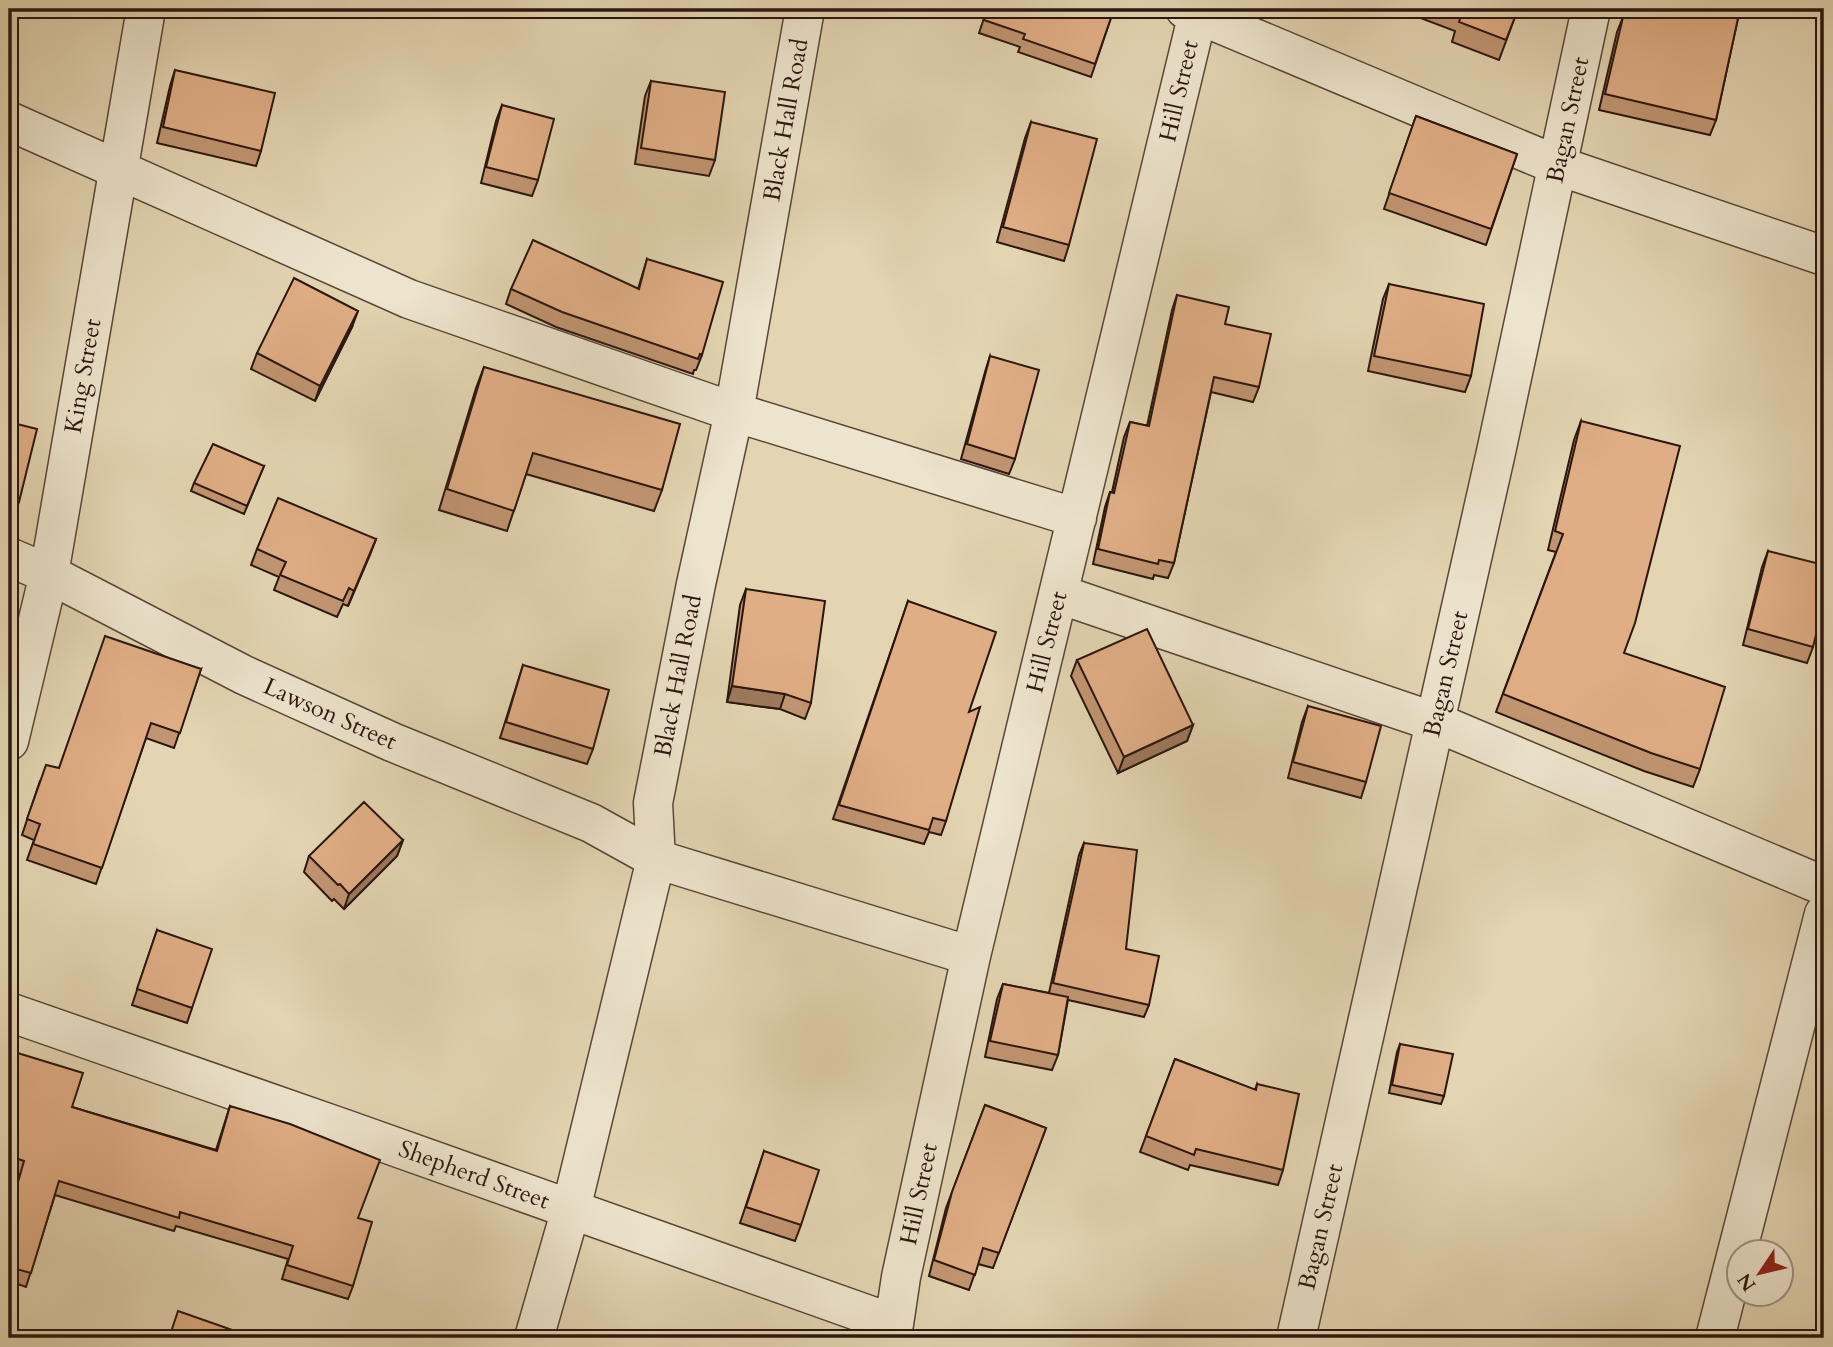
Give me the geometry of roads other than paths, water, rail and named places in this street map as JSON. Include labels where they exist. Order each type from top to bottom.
[{"type":"street","name":"King Street","points":[[9,741],[49,574],[146,9]]},
{"type":"street","name":"Black Hall Road","points":[[534,1338],[571,1209],[656,859],[653,803],[695,584],[734,412],[805,9]]},
{"type":"street","name":"Bagan Street","points":[[1296,1338],[1559,166],[1591,9]]},
{"type":"street","points":[[1194,11],[1559,166],[1824,256]]},
{"type":"street","name":"Hill Street","points":[[901,1277],[971,956],[1077,518],[1194,11]]},
{"type":"street","points":[[9,121],[409,299],[734,412],[1077,518]]},
{"type":"street","name":"Lawson Street","points":[[9,557],[49,574],[244,675],[392,742],[591,823],[656,859],[971,956]]},
{"type":"street","points":[[1059,594],[1435,722],[1824,886]]},
{"type":"street","points":[[1715,1338],[1824,914]]},
{"type":"street","name":"Shepherd Street","points":[[9,1012],[571,1209],[892,1331],[901,1277]]}]
